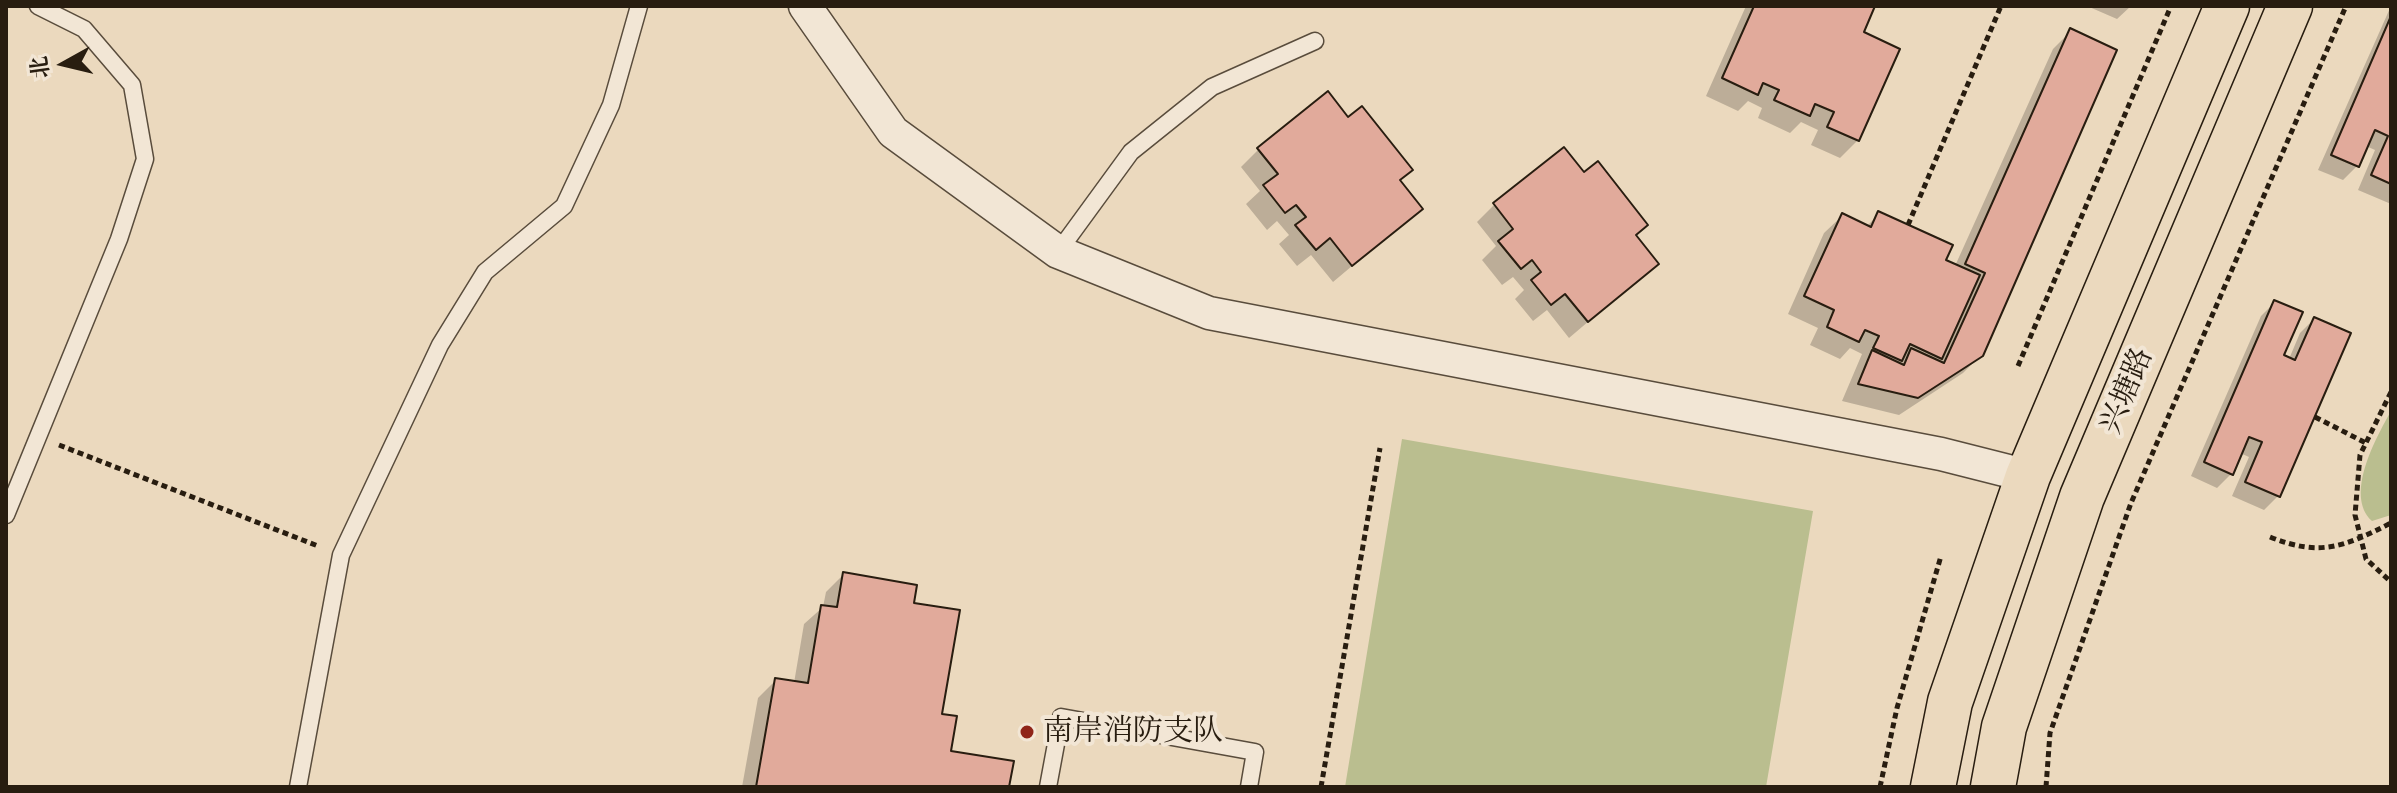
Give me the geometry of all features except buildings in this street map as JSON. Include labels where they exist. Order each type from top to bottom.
[{"type":"main road","name":"兴塘路","points":[[1933,787],[1950,702],[2028,476],[2227,6]]},
{"type":"main road","name":"兴塘路","points":[[1993,787],[2004,727],[2082,497],[2290,6]]},
{"type":"street","points":[[805,6],[893,132],[1058,252],[1209,313],[1941,454],[2028,476]]},
{"type":"lane","points":[[6,515],[119,239],[145,159],[132,85],[84,29],[38,6]]},
{"type":"lane","points":[[298,787],[341,555],[440,345],[485,272],[564,206],[611,105],[639,6]]},
{"type":"lane","points":[[1058,252],[1131,152],[1212,87],[1315,41]]},
{"type":"lane","points":[[1048,787],[1061,717],[1255,752],[1249,787]]},
{"type":"path","points":[[1908,225],[2001,6]]},
{"type":"path","points":[[2018,366],[2171,6]]},
{"type":"path","points":[[2046,787],[2050,733],[2131,503],[2346,6]]},
{"type":"path","points":[[2391,392],[2360,455],[2355,515],[2366,559],[2391,582]]},
{"type":"path","points":[[2315,417],[2366,443]]},
{"type":"path","points":[[36,436],[341,555]]},
{"type":"path","points":[[1321,787],[1380,448]]},
{"type":"path","points":[[2270,537],[2303,550],[2333,547],[2391,523]]},
{"type":"path","points":[[1880,787],[1897,708],[1941,556]]},
{"type":"green space","points":[[2391,411],[2391,515],[2372,521],[2364,510],[2362,482],[2371,451]]},
{"type":"green space","points":[[1402,439],[1813,511],[1766,787],[1345,787]]},
{"type":"place","name":"南岸消防支队","points":[[1027,732]]}]
